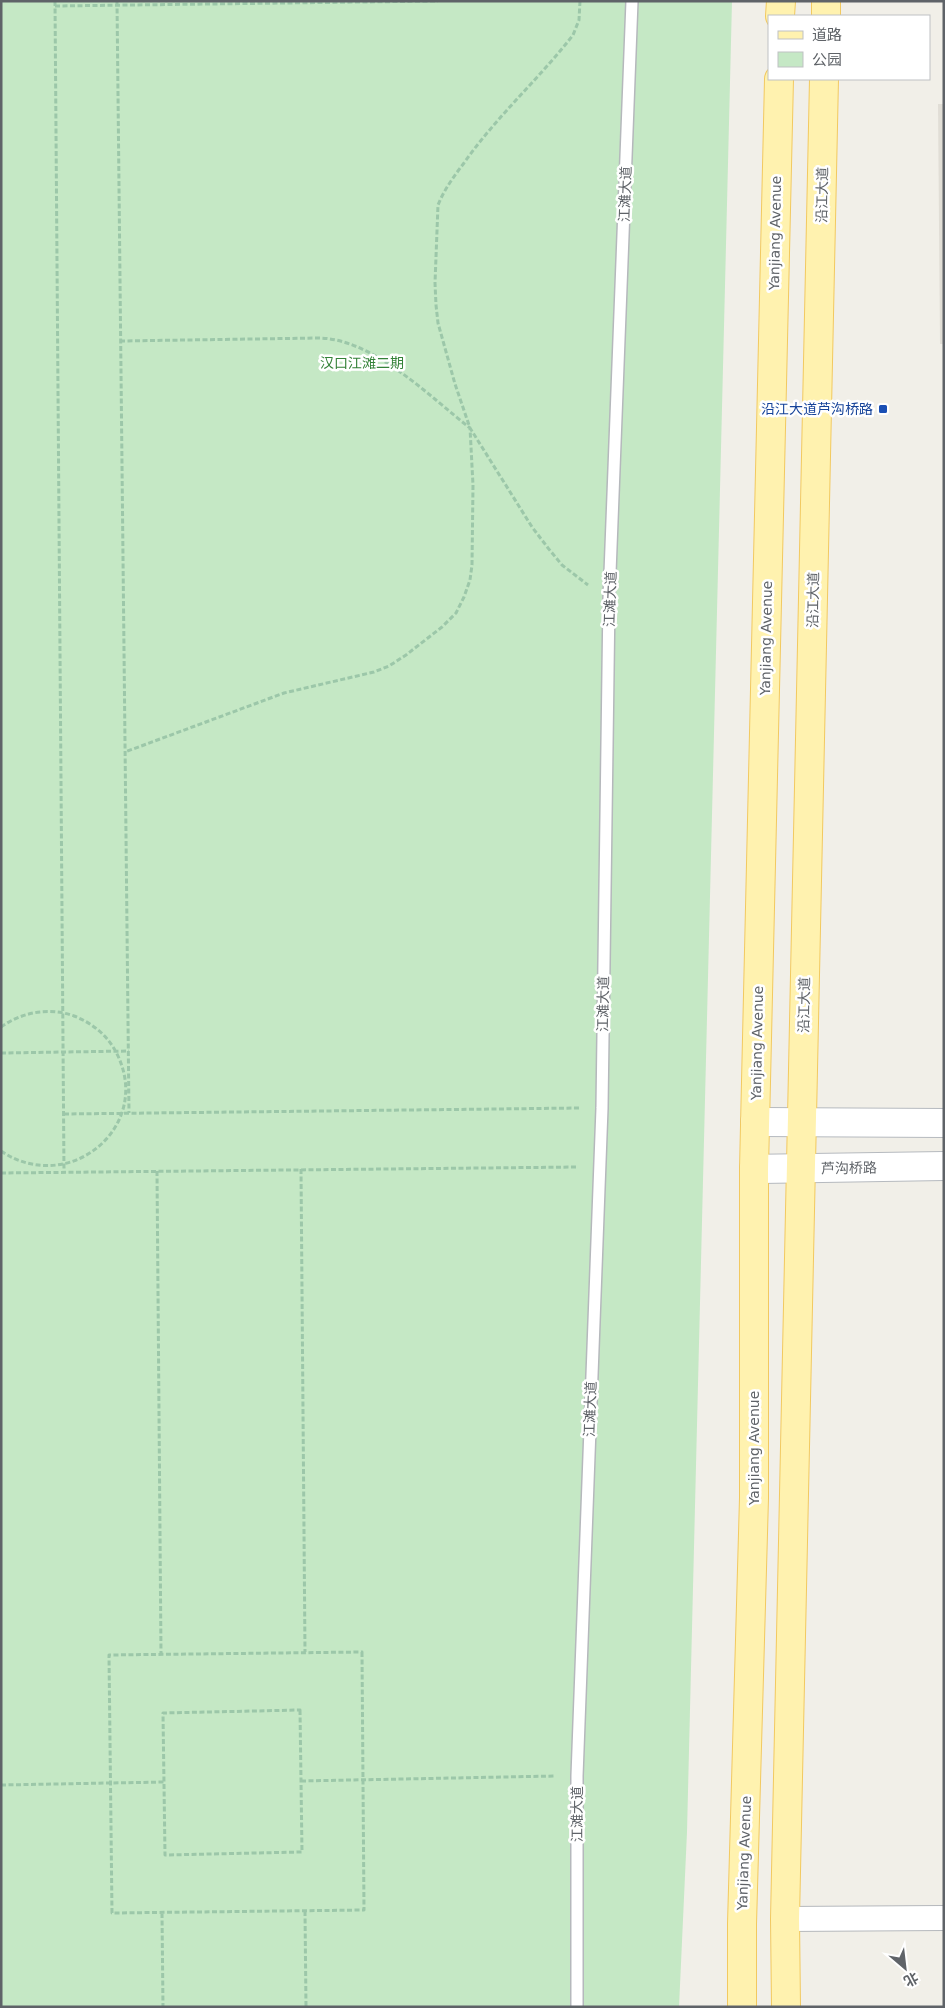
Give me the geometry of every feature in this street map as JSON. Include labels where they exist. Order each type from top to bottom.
[{"type":"main road","points":[[780,15],[781,1]]},
{"type":"main road","points":[[826,1],[826,15]]},
{"type":"main road","name":"Yanjiang Avenue","points":[[742,2007],[742,1914],[754,1498],[754,1169],[779,80]]},
{"type":"main road","name":"沿江大道","points":[[802,1122],[824,80]]},
{"type":"main road","points":[[755,1122],[944,1123]]},
{"type":"main road","points":[[786,2007],[786,1920],[802,1122]]},
{"type":"main road","name":"芦沟桥路","points":[[754,1169],[944,1166]]},
{"type":"street","points":[[786,1920],[944,1918]]},
{"type":"lane","name":"江滩大道","points":[[577,2007],[577,1776],[602,1108],[609,599],[632,1]]},
{"type":"path","points":[[64,1172],[55,3],[438,1]]},
{"type":"path","points":[[580,1],[579,20],[574,35],[497,121],[469,156],[442,196],[438,205],[434,284],[438,323],[455,384],[470,428],[532,527],[548,548],[562,565],[609,599]]},
{"type":"path","points":[[117,3],[129,1113]]},
{"type":"path","points":[[120,341],[318,338],[343,340],[381,359],[396,369],[470,428],[473,485],[472,565],[470,580],[456,613],[406,656],[374,672],[284,693],[125,752]]},
{"type":"path","points":[[1,1027],[10,1020],[28,1014],[47,1011],[63,1012],[83,1019],[99,1030],[112,1043],[120,1060],[125,1078],[126,1097],[122,1113],[113,1132],[100,1146],[85,1157],[64,1165],[49,1166],[30,1164],[12,1158],[1,1151]]},
{"type":"path","points":[[1,1053],[129,1051]]},
{"type":"path","points":[[64,1114],[602,1108]]},
{"type":"path","points":[[1,1173],[599,1167]]},
{"type":"path","points":[[301,1169],[305,1652]]},
{"type":"path","points":[[157,1171],[161,1654]]},
{"type":"path","points":[[305,1652],[362,1652],[364,1910],[112,1913],[109,1654],[305,1652]]},
{"type":"path","points":[[300,1710],[301,1781],[302,1852],[165,1855],[163,1713],[300,1710]]},
{"type":"path","points":[[301,1781],[577,1776]]},
{"type":"path","points":[[1,1785],[164,1782]]},
{"type":"path","points":[[305,1911],[306,2007]]},
{"type":"path","points":[[162,1913],[163,2007]]},
{"type":"shaded area","points":[[938,104],[944,104],[944,344],[940,344]]},
{"type":"green space","name":"汉口江滩二期","points":[[1,1],[732,1],[687,1832],[679,2007],[1,2007]]},
{"type":"place","name":"沿江大道芦沟桥路","points":[[883,409]]}]
